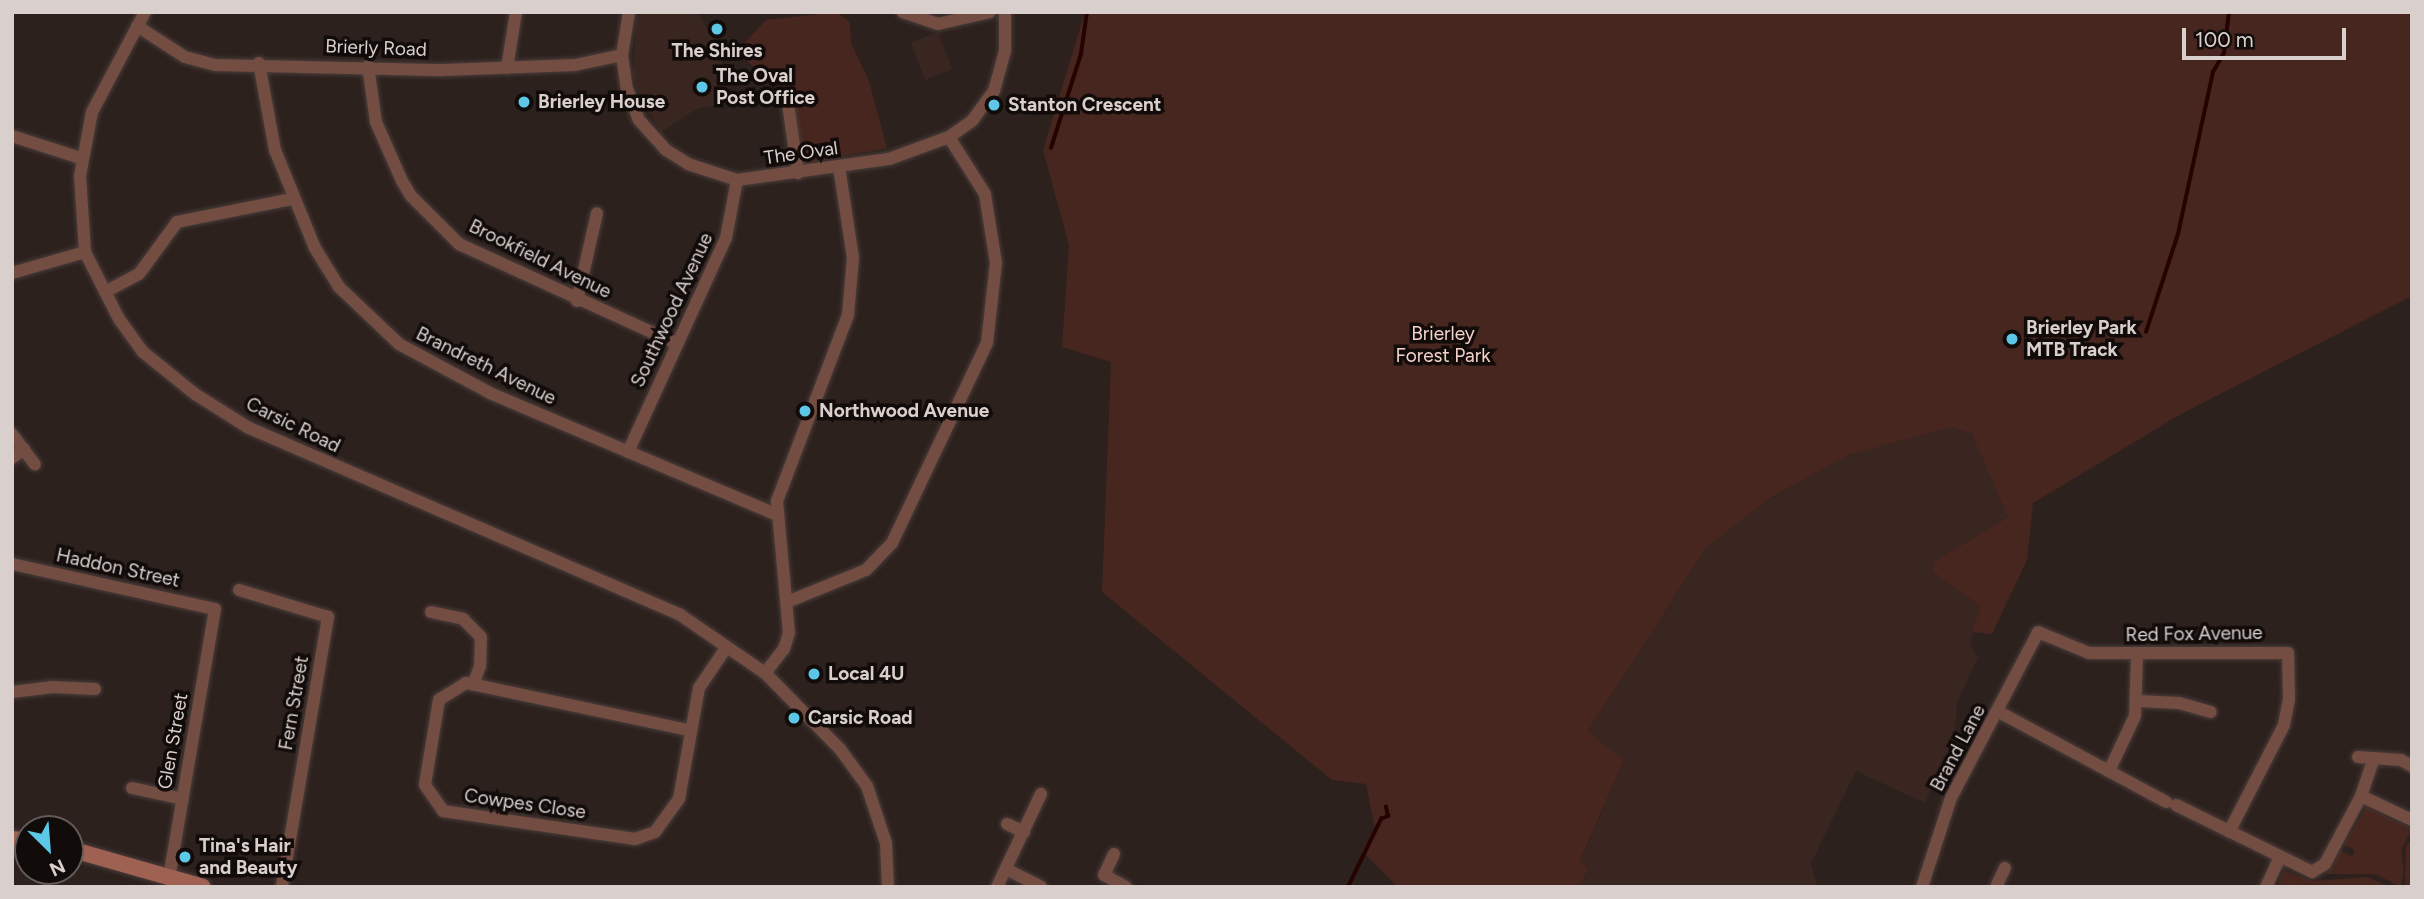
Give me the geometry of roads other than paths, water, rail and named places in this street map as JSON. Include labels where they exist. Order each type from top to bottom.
[{"type":"main road","points":[[84,853],[203,887]]},
{"type":"street","name":"Carsic Road","points":[[145,12],[92,112],[80,158],[85,252],[105,292],[143,352],[195,394],[249,428],[678,614],[765,673],[840,749],[867,786],[886,843],[888,887]]},
{"type":"street","points":[[507,68],[516,12]]},
{"type":"street","name":"The Oval","points":[[629,12],[622,55],[633,107],[650,135],[688,164],[737,180],[902,156],[949,137],[972,121],[994,91],[1005,51],[1004,12]]},
{"type":"street","points":[[904,12],[938,24],[990,12]]},
{"type":"street","name":"Brierly Road","points":[[137,26],[185,57],[215,65],[259,63],[507,68],[575,65],[622,55]]},
{"type":"street","name":"Brandreth Avenue","points":[[259,63],[275,150],[292,199],[338,287],[399,344],[490,393],[778,515]]},
{"type":"street","name":"Brookfield Avenue","points":[[368,66],[376,122],[411,196],[459,244],[577,301],[677,344]]},
{"type":"street","points":[[787,97],[798,173]]},
{"type":"street","points":[[12,136],[80,158]]},
{"type":"street","points":[[787,601],[866,570],[892,543],[987,343],[996,263],[985,194],[949,137]]},
{"type":"street","points":[[765,673],[787,641],[787,601],[777,500],[848,315],[853,258],[839,167]]},
{"type":"street","name":"Southwood Avenue","points":[[628,452],[726,238],[737,180]]},
{"type":"street","points":[[105,292],[139,274],[177,222],[292,199]]},
{"type":"street","points":[[577,301],[597,213]]},
{"type":"street","points":[[12,273],[85,252]]},
{"type":"street","points":[[12,434],[35,464]]},
{"type":"street","points":[[12,458],[24,449]]},
{"type":"street","name":"Haddon Street","points":[[12,564],[215,609]]},
{"type":"street","name":"Fern Street","points":[[239,590],[328,617],[282,887]]},
{"type":"street","name":"Glen Street","points":[[169,879],[215,609]]},
{"type":"street","points":[[431,612],[463,619],[481,636],[480,666],[473,685],[688,730]]},
{"type":"street","name":"Red Fox Avenue","points":[[2038,632],[2089,653],[2137,656],[2288,653],[2289,699],[2284,725],[2229,832]]},
{"type":"street","name":"Brand Lane","points":[[1922,887],[1951,798],[1999,712],[2038,632]]},
{"type":"street","name":"Cowpes Close","points":[[473,685],[466,683],[439,700],[425,785],[443,811],[635,839],[666,823],[679,799],[688,730],[699,688],[726,648]]},
{"type":"street","points":[[2109,771],[2130,731],[2138,701],[2137,656]]},
{"type":"street","points":[[12,692],[51,687],[95,690]]},
{"type":"street","points":[[2138,701],[2179,703],[2211,712]]},
{"type":"street","points":[[1999,712],[2306,873],[2321,868],[2361,796],[2375,758]]},
{"type":"street","points":[[2358,757],[2412,766]]},
{"type":"street","points":[[132,788],[183,799]]},
{"type":"street","points":[[997,887],[1041,794]]},
{"type":"street","points":[[2361,796],[2412,820]]},
{"type":"street","points":[[1007,824],[1024,832]]},
{"type":"street","points":[[1114,854],[1104,876],[1126,887]]},
{"type":"street","points":[[2266,887],[2279,859]]},
{"type":"street","points":[[1006,869],[1041,887]]},
{"type":"street","points":[[1996,887],[2005,869]]},
{"type":"waterway","points":[[1051,148],[1081,54],[1087,12]]},
{"type":"waterway","points":[[2146,332],[2178,234],[2213,72],[2224,53],[2229,12]]},
{"type":"waterway","points":[[1348,887],[1381,819],[1388,816],[1386,807]]},
{"type":"place","name":"The Shires","points":[[717,29]]},
{"type":"place","name":"The Oval Post Office","points":[[702,87]]},
{"type":"place","name":"Brierley House","points":[[524,102]]},
{"type":"place","name":"Stanton Crescent","points":[[994,105]]},
{"type":"place","name":"Brierley Park MTB Track","points":[[2012,339]]},
{"type":"place","name":"Northwood Avenue","points":[[805,411]]},
{"type":"place","name":"Local 4U","points":[[814,674]]},
{"type":"place","name":"Carsic Road","points":[[794,718]]},
{"type":"place","name":"Tina's Hair and Beauty","points":[[185,857]]},
{"type":"park label","name":"Brierley Forest Park","points":[[1443,345]]}]
